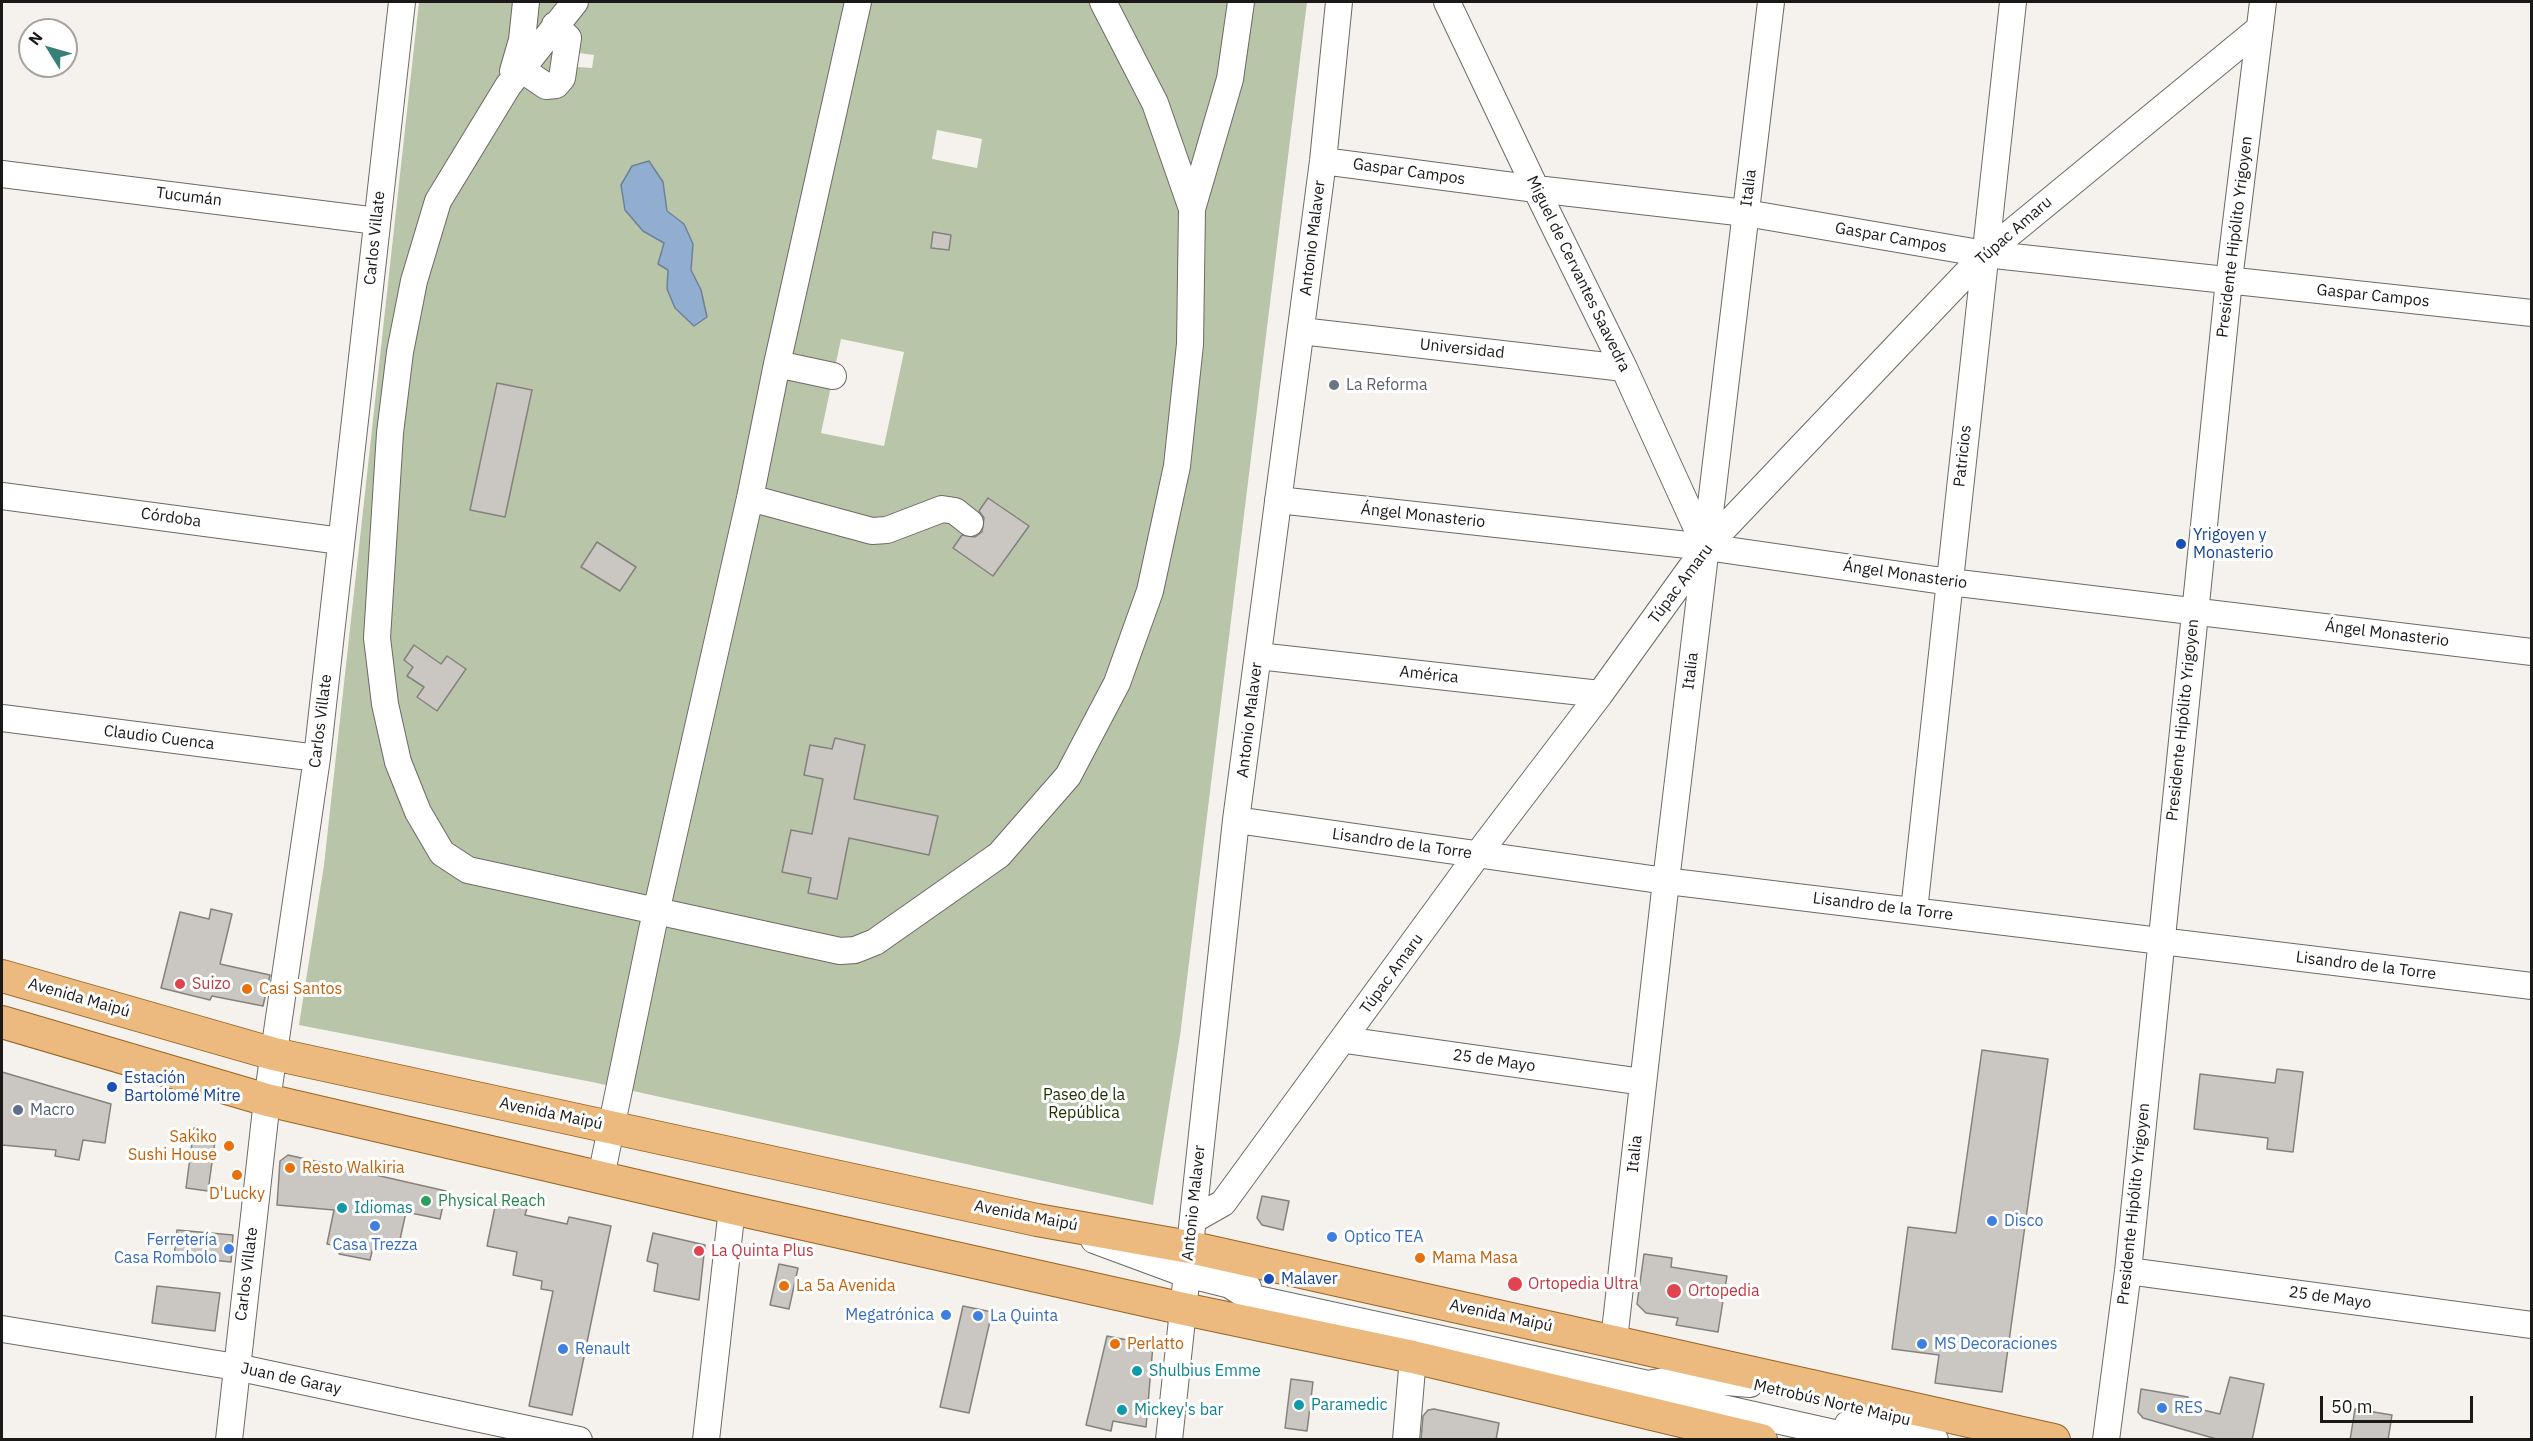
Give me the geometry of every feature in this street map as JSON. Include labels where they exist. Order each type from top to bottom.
[{"type":"main road","name":"Avenida Maipú","points":[[2,976],[274,1054],[1037,1220],[1189,1247],[1614,1341],[1689,1398],[1761,1440]]},
{"type":"main road","name":"Avenida Maipú","points":[[2,1022],[267,1100],[732,1208],[1184,1309],[1413,1357],[1689,1398],[2054,1440]]},
{"type":"street","name":"Carlos Villate","points":[[229,1440],[267,1100],[317,758],[402,2]]},
{"type":"street","points":[[514,77],[522,40],[526,2]]},
{"type":"street","points":[[575,2],[514,77],[438,201],[412,291],[400,352],[387,478],[377,638],[386,704],[399,762],[418,812],[442,853],[468,870],[840,951],[855,950],[875,942],[999,855],[1068,776],[1117,683],[1150,591],[1178,466],[1190,344],[1192,209],[1230,79],[1241,2]]},
{"type":"street","points":[[602,1177],[657,910],[858,2]]},
{"type":"street","points":[[1102,2],[1155,104],[1192,209]]},
{"type":"street","name":"Antonio Malaver","points":[[1169,1440],[1236,820],[1323,161],[1339,2]]},
{"type":"street","name":"Miguel de Cervantes Saavedra","points":[[1447,2],[1624,368],[1706,548]]},
{"type":"street","name":"Italia","points":[[1614,1341],[1666,881],[1771,2]]},
{"type":"street","name":"Patricios","points":[[1914,911],[2013,2]]},
{"type":"street","name":"Presidente Hipólito Yrigoyen","points":[[2106,1440],[2128,1270],[2229,280],[2263,2]]},
{"type":"street","points":[[514,77],[546,86],[556,86],[562,78],[568,38],[555,25]]},
{"type":"street","name":"Túpac Amaru","points":[[1189,1247],[1345,1040],[1479,854],[1600,694],[1706,548],[1985,254],[2260,28]]},
{"type":"street","name":"Gaspar Campos","points":[[1323,161],[1536,189],[1746,213],[1985,254],[2532,313]]},
{"type":"street","name":"Tucumán","points":[[2,174],[377,221]]},
{"type":"street","name":"Universidad","points":[[1301,331],[1624,368]]},
{"type":"street","points":[[777,364],[833,376]]},
{"type":"street","name":"Córdoba","points":[[2,496],[341,541]]},
{"type":"street","points":[[750,498],[872,531],[886,530],[942,509],[955,511],[970,523]]},
{"type":"street","name":"Ángel Monasterio","points":[[1278,500],[1706,548],[1950,582],[2532,652]]},
{"type":"street","name":"América","points":[[1258,656],[1600,694]]},
{"type":"street","name":"Claudio Cuenca","points":[[2,718],[317,758]]},
{"type":"street","name":"Lisandro de la Torre","points":[[1236,820],[1666,881],[2532,986]]},
{"type":"street","name":"25 de Mayo","points":[[1345,1040],[1643,1082]]},
{"type":"street","points":[[706,1440],[732,1208]]},
{"type":"street","name":"Metrobús Norte Maipu","points":[[1189,1247],[1230,1286],[1248,1297],[1400,1324],[1523,1352],[1689,1398],[1741,1401],[1893,1440]]},
{"type":"street","name":"25 de Mayo","points":[[2128,1270],[2532,1325]]},
{"type":"street","name":"Metrobús Norte Maipu","points":[[1347,1313],[1400,1324]]},
{"type":"street","name":"Juan de Garay","points":[[2,1329],[237,1367],[579,1440]]},
{"type":"street","points":[[1406,1440],[1413,1357]]},
{"type":"street","name":"Metrobús Norte Maipu","points":[[1689,1398],[1742,1383],[1993,1440]]},
{"type":"street","name":"Metrobús Norte Maipu","points":[[1867,1434],[1922,1439]]},
{"type":"green space","name":"Paseo de la República","points":[[419,2],[1307,2],[1180,1036],[1153,1205],[592,1082],[299,1025],[324,865]],"holes":[[[564,51],[594,55],[592,68],[563,66]],[[937,130],[982,139],[977,168],[932,159]],[[663,182],[667,211],[684,224],[693,244],[691,270],[701,290],[667,289],[668,270],[658,264],[664,243]],[[841,339],[904,352],[884,446],[821,433]],[[496,384],[531,391],[505,517],[470,510]],[[988,498],[1028,526],[993,576],[953,548]],[[597,542],[635,567],[621,590],[582,567]],[[414,645],[441,664],[466,669],[437,711],[417,697],[424,687],[407,676],[413,667],[404,660]],[[835,739],[865,745],[854,799],[937,816],[929,855],[849,838],[837,899],[808,893],[811,878],[812,834],[823,779],[804,775],[810,745],[832,749]]]},
{"type":"water","points":[[649,161],[663,182],[667,211],[684,224],[693,244],[691,270],[701,290],[707,317],[694,326],[675,308],[667,289],[668,270],[658,264],[664,243],[643,231],[625,210],[621,185],[632,166]]},
{"type":"building","points":[[933,232],[951,235],[949,250],[931,248]]},
{"type":"building","points":[[497,383],[532,390],[505,517],[470,510]]},
{"type":"building","points":[[988,498],[1029,526],[993,576],[953,548],[962,535],[975,537],[982,532],[984,518],[979,511]]},
{"type":"building","points":[[597,542],[636,567],[620,591],[581,567]]},
{"type":"building","points":[[414,645],[441,664],[447,656],[466,669],[437,711],[417,697],[424,687],[407,676],[413,667],[404,660]]},
{"type":"building","points":[[835,738],[865,745],[854,799],[938,816],[929,855],[849,838],[837,899],[808,893],[811,878],[782,872],[791,830],[812,834],[823,779],[804,775],[810,745],[832,749]]},
{"type":"building","points":[[211,909],[232,914],[220,964],[270,975],[263,1006],[212,996],[210,1000],[161,988],[180,912],[209,919]]},
{"type":"building","name":"Disco","points":[[1982,1050],[2048,1059],[2002,1392],[1935,1383],[1939,1355],[1892,1349],[1908,1227],[1956,1233]]},
{"type":"building","points":[[2277,1069],[2303,1072],[2293,1152],[2267,1149],[2268,1138],[2194,1129],[2200,1074],[2275,1083]]},
{"type":"building","points":[[2,1072],[111,1104],[105,1143],[83,1140],[79,1160],[55,1156],[56,1150],[2,1145]]},
{"type":"building","points":[[194,1128],[216,1134],[208,1191],[186,1188]]},
{"type":"building","points":[[288,1155],[446,1191],[440,1219],[406,1212],[399,1244],[375,1239],[370,1260],[339,1254],[341,1247],[327,1244],[334,1210],[277,1205],[280,1161]]},
{"type":"building","points":[[1262,1196],[1289,1201],[1283,1230],[1262,1225],[1257,1218]]},
{"type":"building","name":"Renault","points":[[496,1202],[527,1208],[525,1215],[567,1224],[569,1217],[611,1226],[572,1415],[529,1406],[553,1291],[541,1289],[542,1281],[513,1275],[517,1252],[487,1246]]},
{"type":"building","points":[[177,1230],[233,1235],[231,1262],[174,1256]]},
{"type":"building","points":[[653,1233],[705,1245],[699,1300],[654,1291],[658,1264],[647,1261]]},
{"type":"building","points":[[1644,1254],[1672,1258],[1671,1267],[1727,1276],[1718,1332],[1676,1325],[1678,1318],[1646,1313],[1637,1304]]},
{"type":"building","name":"La 5a Avenida","points":[[779,1264],[798,1268],[789,1309],[770,1305]]},
{"type":"building","points":[[157,1286],[220,1293],[215,1331],[152,1323]]},
{"type":"building","points":[[963,1306],[992,1312],[969,1413],[940,1407]]},
{"type":"building","points":[[1107,1336],[1153,1345],[1146,1427],[1113,1421],[1111,1431],[1086,1425]]},
{"type":"building","points":[[2230,1377],[2264,1384],[2252,1440],[2220,1440],[2143,1418],[2138,1412],[2141,1389],[2188,1397],[2186,1406],[2220,1414]]},
{"type":"building","name":"Paramedic","points":[[1291,1379],[1313,1382],[1307,1431],[1285,1428]]},
{"type":"building","points":[[1434,1409],[1499,1423],[1496,1440],[1421,1440],[1423,1416],[1428,1410]]},
{"type":"building","points":[[2355,1409],[2392,1415],[2388,1440],[2350,1440]]},
{"type":"place","name":"La Reforma","points":[[1334,385]]},
{"type":"place","name":"Yrigoyen y Monasterio","points":[[2181,544]]},
{"type":"place","name":"Suizo","points":[[180,984]]},
{"type":"place","name":"Casi Santos","points":[[247,989]]},
{"type":"place","name":"Estación Bartolomé Mitre","points":[[112,1087]]},
{"type":"place","name":"Macro","points":[[18,1110]]},
{"type":"place","name":"Sakiko Sushi House","points":[[229,1146]]},
{"type":"place","name":"Resto Walkiria","points":[[290,1168]]},
{"type":"place","name":"D'Lucky","points":[[237,1175]]},
{"type":"place","name":"Physical Reach","points":[[426,1201]]},
{"type":"place","name":"Idiomas","points":[[342,1208]]},
{"type":"place","name":"Disco","points":[[1992,1221]]},
{"type":"place","name":"Casa Trezza","points":[[375,1226]]},
{"type":"place","name":"Optico TEA","points":[[1332,1237]]},
{"type":"place","name":"Ferretería Casa Rombolo","points":[[229,1249]]},
{"type":"place","name":"La Quinta Plus","points":[[699,1251]]},
{"type":"place","name":"Mama Masa","points":[[1420,1258]]},
{"type":"place","name":"Malaver","points":[[1269,1279]]},
{"type":"place","name":"Ortopedia Ultra","points":[[1515,1284]]},
{"type":"place","name":"La 5a Avenida","points":[[784,1286]]},
{"type":"place","name":"Ortopedia","points":[[1674,1291]]},
{"type":"place","name":"Megatrónica","points":[[946,1315]]},
{"type":"place","name":"La Quinta","points":[[978,1316]]},
{"type":"place","name":"Perlatto","points":[[1115,1344]]},
{"type":"place","name":"MS Decoraciones","points":[[1922,1344]]},
{"type":"place","name":"Renault","points":[[563,1349]]},
{"type":"place","name":"Shulbius Emme","points":[[1137,1371]]},
{"type":"place","name":"Paramedic","points":[[1299,1405]]},
{"type":"place","name":"RES","points":[[2162,1408]]},
{"type":"place","name":"Mickey's bar","points":[[1122,1410]]}]
